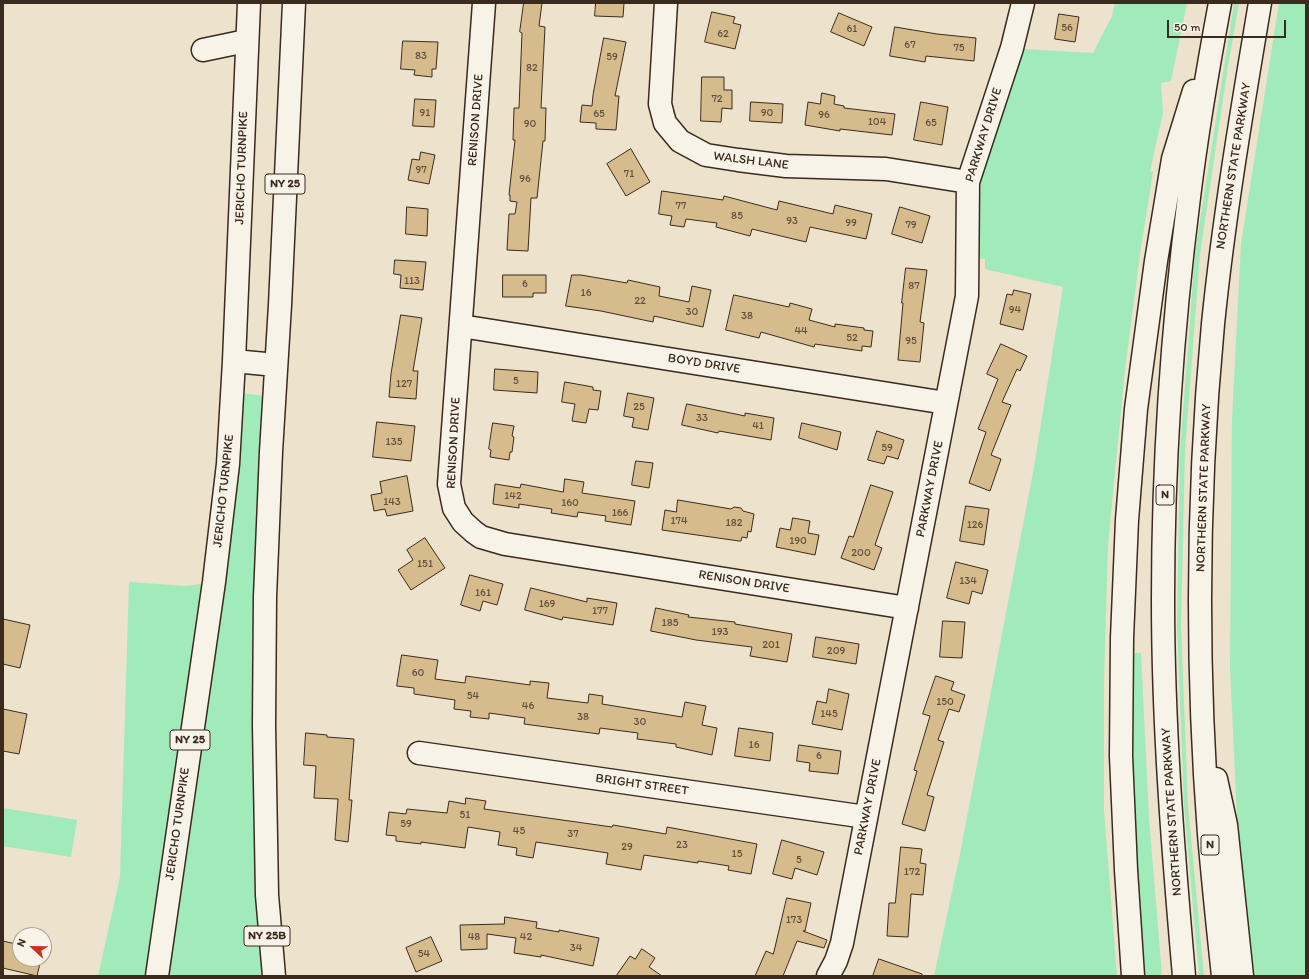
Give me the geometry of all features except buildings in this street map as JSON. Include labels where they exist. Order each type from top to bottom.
[{"type":"main road","name":"JERICHO TURNPIKE","points":[[156,976],[216,567],[228,464],[234,361],[246,41],[249,3]]},
{"type":"main road","name":"NY 25","points":[[274,976],[267,895],[264,725],[265,620],[269,506],[294,3]]},
{"type":"main road","name":"RENISON DRIVE","points":[[484,3],[450,484],[454,508],[463,522],[482,537],[505,544],[907,608]]},
{"type":"main road","name":"WALSH LANE","points":[[666,3],[660,104],[665,123],[680,140],[706,155],[738,160],[786,166],[886,169],[968,182]]},
{"type":"main road","name":"NORTHERN STATE PARKWAY","points":[[1223,976],[1209,832],[1200,654],[1201,548],[1205,434],[1212,333],[1227,204],[1260,3]]},
{"type":"main road","name":"PARKWAY DRIVE","points":[[828,976],[836,961],[842,943],[967,296],[968,182],[1012,48],[1016,4]]},
{"type":"main road","points":[[1133,976],[1126,870],[1122,763],[1121,646],[1136,409],[1149,304],[1173,159],[1218,9]]},
{"type":"main road","name":"NORTHERN STATE PARKWAY","points":[[1184,976],[1171,816],[1165,708],[1163,599],[1165,485],[1172,369],[1190,189],[1218,9]]},
{"type":"main road","points":[[203,50],[246,41]]},
{"type":"main road","name":"BOYD DRIVE","points":[[461,326],[946,403]]},
{"type":"main road","points":[[234,361],[276,365]]},
{"type":"main road","points":[[1202,713],[1226,825],[1242,976]]},
{"type":"main road","name":"BRIGHT STREET","points":[[419,754],[866,817]]},
{"type":"main road","name":"NY 25B","points":[[266,976],[267,895]]},
{"type":"green space","points":[[1115,3],[1187,3],[1171,81],[1161,83],[1163,113],[1150,171],[1153,172],[1140,254],[1125,370],[1108,544],[1104,681],[1104,810],[1117,976],[934,976],[959,859],[1034,467],[1063,287],[985,269],[985,259],[977,258],[982,173],[1023,49],[1093,53],[1112,16]]},
{"type":"green space","points":[[1234,3],[1239,3],[1200,254],[1185,451],[1181,626],[1188,805],[1204,976],[1199,976],[1184,805],[1177,624],[1180,451],[1195,253]]},
{"type":"green space","points":[[1279,3],[1306,3],[1306,976],[1252,976],[1238,840],[1230,667],[1232,419],[1241,244]]},
{"type":"green space","points":[[232,392],[274,397],[266,976],[98,976],[120,877],[129,582],[187,586],[214,582]]},
{"type":"green space","points":[[1131,653],[1141,653],[1149,818],[1162,976],[1142,976],[1130,796]]},
{"type":"green space","points":[[3,808],[77,820],[71,857],[3,846]]}]
